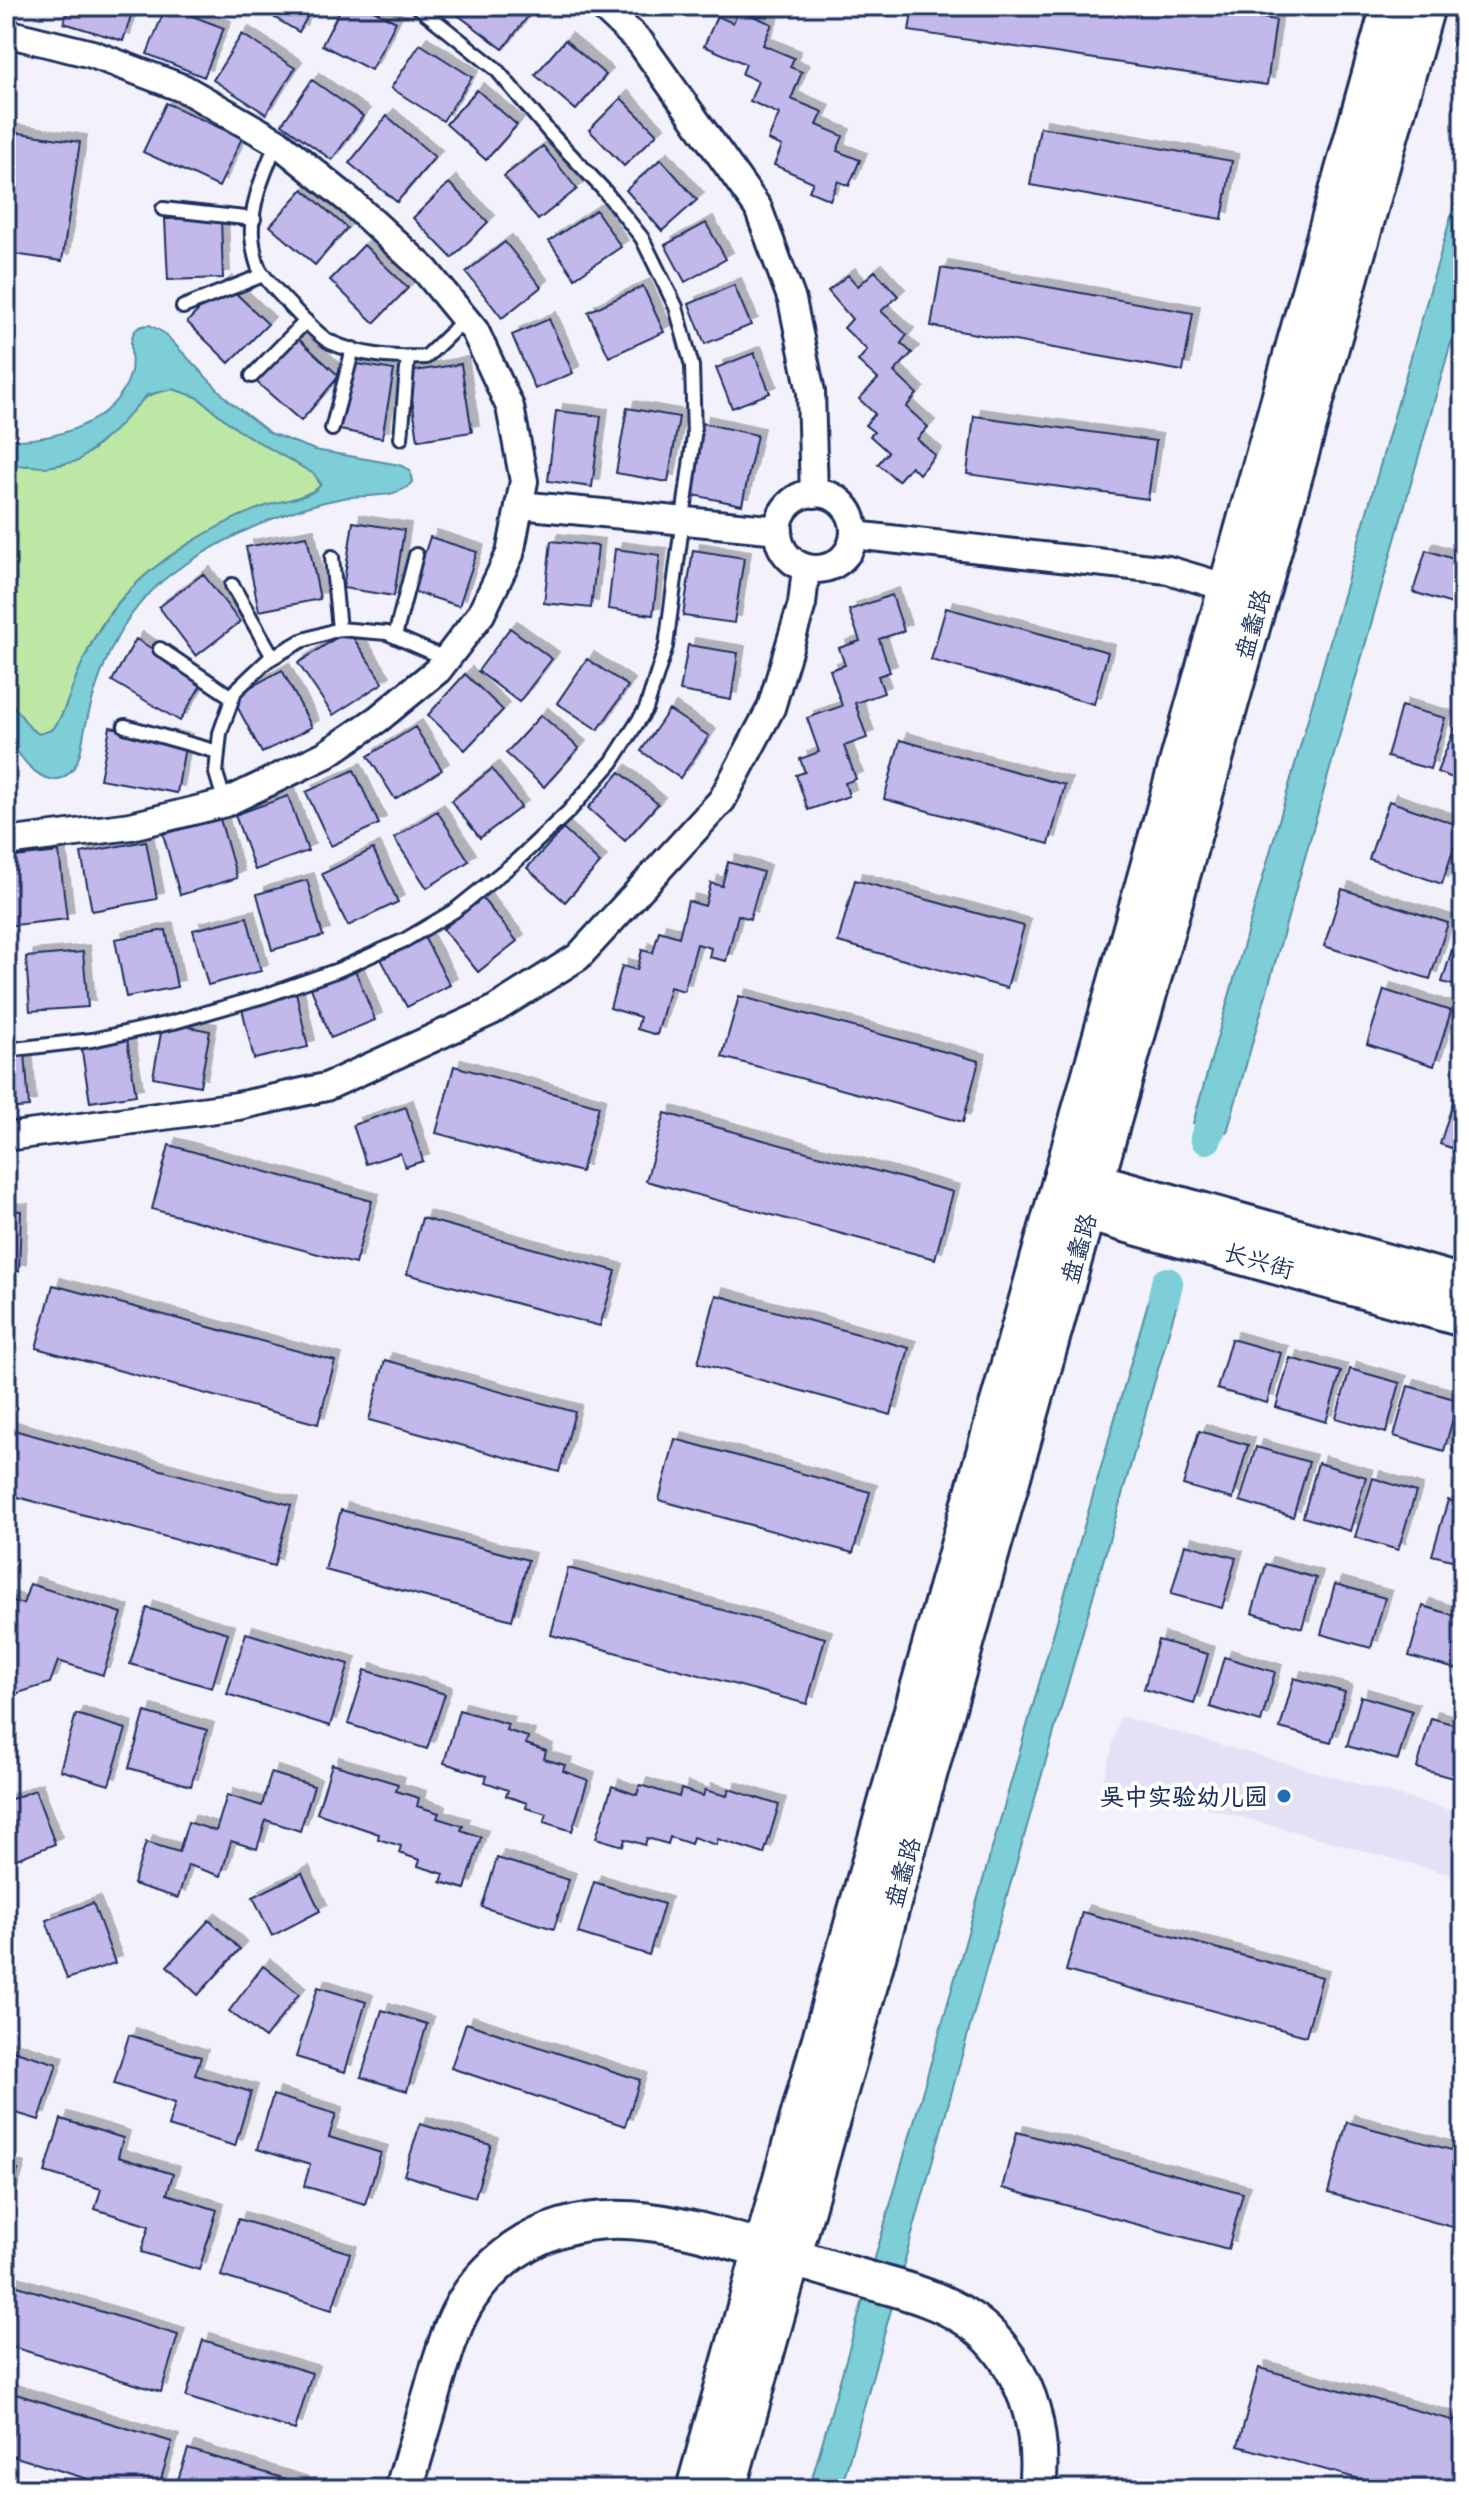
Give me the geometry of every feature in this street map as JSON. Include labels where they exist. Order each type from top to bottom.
[{"type":"main road","name":"盘蠡路","points":[[727,2489],[778,2254],[1244,592],[1390,6]]},
{"type":"main road","name":"盘蠡路","points":[[1244,592],[1426,6]]},
{"type":"main road","name":"长兴街","points":[[1076,1193],[1463,1284]]},
{"type":"main road","name":"长兴街","points":[[1076,1193],[1463,1318]]},
{"type":"main road","points":[[404,2489],[445,2351],[460,2312],[487,2274],[523,2245],[565,2225],[613,2219],[678,2226],[909,2291],[937,2300],[971,2319],[996,2342],[1019,2379],[1032,2414],[1039,2466],[1037,2489]]},
{"type":"main road","name":"盘蠡路","points":[[695,2489],[778,2254]]},
{"type":"street","points":[[602,6],[640,42],[758,208],[792,300],[811,392],[814,494]]},
{"type":"street","points":[[6,33],[92,54],[185,89],[277,142],[350,201],[425,270],[475,331],[510,407],[524,481],[510,554],[481,614],[438,670],[378,719],[325,755],[225,803],[131,826],[6,842]]},
{"type":"street","points":[[814,494],[827,495],[838,501],[853,522],[854,535],[851,548],[832,566],[819,569],[806,568],[786,554],[779,539],[780,519],[793,501],[814,494]]},
{"type":"street","points":[[519,505],[779,530]]},
{"type":"street","points":[[854,535],[1168,570],[1244,592]]},
{"type":"street","points":[[6,1137],[238,1106],[326,1087],[492,1011],[578,957],[722,800],[771,708],[802,604],[806,568]]},
{"type":"lane","points":[[6,1050],[92,1040],[174,1022],[264,996],[338,970],[405,940],[454,911],[515,862],[569,811],[612,762],[646,709],[666,646],[694,436],[692,366],[676,307],[642,238],[603,189],[496,69],[417,6]]},
{"type":"lane","points":[[277,142],[259,186],[254,219],[252,235],[258,269],[327,341],[381,357],[426,357],[465,319]]},
{"type":"lane","points":[[163,209],[254,219]]},
{"type":"lane","points":[[183,307],[263,275]]},
{"type":"lane","points":[[252,376],[306,321]]},
{"type":"lane","points":[[332,429],[353,349]]},
{"type":"lane","points":[[401,438],[408,357]]},
{"type":"lane","points":[[395,636],[416,555]]},
{"type":"lane","points":[[332,557],[339,629]]},
{"type":"lane","points":[[232,585],[273,657]]},
{"type":"lane","points":[[225,803],[216,773],[220,733],[235,691],[273,657],[301,641],[339,629],[387,633],[447,659]]},
{"type":"lane","points":[[160,649],[233,698]]},
{"type":"lane","points":[[125,726],[218,752]]},
{"type":"shaded area","name":"吴中实验幼儿园","points":[[1120,1716],[1463,1814],[1463,1878],[1104,1779]]},
{"type":"green space","points":[[173,389],[197,397],[238,430],[316,475],[320,486],[219,527],[156,566],[106,619],[83,661],[57,724],[46,734],[39,734],[31,729],[6,696],[6,459],[16,464],[35,466],[61,465],[81,457],[98,446],[137,404],[153,394]]},
{"type":"water","points":[[1463,174],[1463,300],[1227,1132],[1193,1123]]},
{"type":"water","points":[[150,325],[164,333],[229,401],[270,433],[315,450],[400,465],[410,470],[412,482],[399,492],[343,498],[280,516],[219,544],[161,582],[130,616],[108,656],[75,765],[64,777],[48,779],[26,763],[8,736],[6,696],[31,729],[39,734],[52,730],[64,711],[77,675],[103,624],[138,582],[169,557],[219,526],[258,509],[306,495],[321,484],[314,474],[238,430],[197,397],[173,389],[147,395],[115,430],[78,461],[47,467],[13,465],[6,459],[6,440],[62,433],[96,418],[110,406],[122,392],[130,375],[134,332],[141,326]]},
{"type":"water","points":[[1151,1292],[1178,1300],[841,2489],[809,2489]]},
{"type":"building","points":[[69,6],[134,6],[123,41],[64,23]]},
{"type":"building","points":[[166,6],[224,28],[204,77],[147,54]]},
{"type":"building","points":[[255,6],[313,6],[299,32]]},
{"type":"building","points":[[342,6],[366,6],[396,22],[371,70],[322,45]]},
{"type":"building","points":[[465,6],[535,7],[503,49],[458,15]]},
{"type":"building","points":[[913,6],[1185,6],[1276,20],[1267,85],[909,31]]},
{"type":"building","points":[[739,10],[772,24],[763,45],[794,58],[790,67],[802,72],[791,99],[823,112],[817,125],[843,136],[837,151],[860,160],[849,186],[838,181],[830,200],[809,191],[813,182],[774,165],[782,146],[768,140],[779,114],[750,101],[758,81],[742,74],[746,64],[704,46],[717,16],[733,23]]},
{"type":"building","points":[[242,34],[295,68],[266,114],[213,80]]},
{"type":"building","points":[[565,40],[606,75],[576,110],[535,75]]},
{"type":"building","points":[[420,44],[472,77],[443,121],[391,88]]},
{"type":"building","points":[[312,80],[363,116],[332,160],[282,124]]},
{"type":"building","points":[[477,90],[517,125],[486,160],[446,124]]},
{"type":"building","points":[[621,98],[657,134],[624,166],[589,130]]},
{"type":"building","points":[[166,103],[242,138],[219,187],[143,152]]},
{"type":"building","points":[[387,116],[435,157],[397,202],[349,163]]},
{"type":"building","points":[[1040,127],[1232,161],[1222,219],[1030,185]]},
{"type":"building","points":[[6,131],[80,142],[62,261],[6,253]]},
{"type":"building","points":[[543,146],[577,189],[538,220],[504,176]]},
{"type":"building","points":[[661,159],[697,200],[662,231],[626,190]]},
{"type":"building","points":[[449,183],[488,222],[452,258],[413,218]]},
{"type":"building","points":[[303,189],[347,228],[315,265],[270,226]]},
{"type":"building","points":[[596,210],[621,247],[575,278],[549,241]]},
{"type":"building","points":[[221,218],[223,278],[168,280],[165,219]]},
{"type":"building","points":[[706,223],[726,259],[685,282],[665,245]]},
{"type":"building","points":[[505,242],[541,287],[502,318],[466,272]]},
{"type":"building","points":[[364,245],[408,288],[374,323],[330,280]]},
{"type":"building","points":[[941,268],[1193,313],[1183,371],[931,326]]},
{"type":"building","points":[[875,271],[898,296],[881,311],[907,335],[901,343],[912,353],[894,372],[917,394],[906,407],[928,427],[917,439],[935,455],[919,474],[911,466],[898,481],[878,464],[888,452],[870,436],[874,432],[865,425],[875,414],[859,399],[878,379],[858,361],[867,350],[844,328],[852,319],[828,291],[848,275],[858,286]]},
{"type":"building","points":[[225,283],[268,324],[229,363],[187,322]]},
{"type":"building","points":[[734,285],[751,325],[705,344],[689,304]]},
{"type":"building","points":[[643,286],[664,332],[609,357],[588,312]]},
{"type":"building","points":[[549,319],[573,373],[535,389],[512,335]]},
{"type":"building","points":[[293,334],[339,376],[301,421],[253,379]]},
{"type":"building","points":[[754,353],[770,393],[732,408],[716,368]]},
{"type":"building","points":[[346,362],[394,370],[382,438],[334,429]]},
{"type":"building","points":[[461,364],[472,432],[418,440],[408,372]]},
{"type":"building","points":[[627,408],[679,417],[668,482],[616,473]]},
{"type":"building","points":[[556,411],[601,416],[592,487],[548,481]]},
{"type":"building","points":[[974,416],[1156,441],[1148,499],[967,474]]},
{"type":"building","points":[[702,423],[757,435],[742,505],[688,494]]},
{"type":"building","points":[[353,522],[404,530],[394,596],[343,588]]},
{"type":"building","points":[[307,536],[320,599],[259,611],[246,547]]},
{"type":"building","points":[[430,537],[477,552],[459,606],[412,591]]},
{"type":"building","points":[[551,541],[598,546],[591,608],[544,603]]},
{"type":"building","points":[[615,549],[660,555],[653,615],[608,609]]},
{"type":"building","points":[[693,550],[744,558],[734,623],[683,616]]},
{"type":"building","points":[[1426,550],[1463,562],[1452,604],[1413,592]]},
{"type":"building","points":[[203,574],[240,622],[196,656],[159,607]]},
{"type":"building","points":[[892,595],[904,631],[879,639],[890,672],[878,676],[884,693],[855,703],[867,738],[844,746],[856,779],[845,783],[849,796],[808,810],[796,775],[805,772],[800,759],[819,752],[807,718],[842,706],[830,670],[845,665],[839,648],[860,641],[849,610]]},
{"type":"building","points":[[946,608],[1108,652],[1094,704],[931,660]]},
{"type":"building","points":[[510,628],[552,659],[519,702],[478,671]]},
{"type":"building","points":[[348,630],[383,683],[333,715],[298,663]]},
{"type":"building","points":[[136,639],[204,680],[180,721],[112,681]]},
{"type":"building","points":[[688,645],[738,653],[731,700],[680,691]]},
{"type":"building","points":[[587,659],[628,686],[598,730],[557,703]]},
{"type":"building","points":[[282,670],[312,727],[262,753],[232,697]]},
{"type":"building","points":[[465,674],[503,710],[465,750],[428,715]]},
{"type":"building","points":[[1401,706],[1445,718],[1430,769],[1387,757]]},
{"type":"building","points":[[669,710],[709,736],[680,778],[641,751]]},
{"type":"building","points":[[541,715],[579,748],[544,787],[506,753]]},
{"type":"building","points":[[110,727],[186,741],[177,793],[100,779]]},
{"type":"building","points":[[415,727],[442,770],[395,799],[368,756]]},
{"type":"building","points":[[1455,728],[1463,731],[1463,782],[1437,772]]},
{"type":"building","points":[[900,740],[1065,785],[1049,844],[884,799]]},
{"type":"building","points":[[492,769],[521,807],[480,838],[451,801]]},
{"type":"building","points":[[354,770],[379,824],[331,846],[306,792]]},
{"type":"building","points":[[620,772],[658,804],[625,841],[588,808]]},
{"type":"building","points":[[288,796],[308,851],[255,870],[235,815]]},
{"type":"building","points":[[1389,801],[1461,826],[1442,884],[1369,859]]},
{"type":"building","points":[[437,811],[469,861],[427,888],[394,838]]},
{"type":"building","points":[[220,819],[237,878],[180,895],[163,834]]},
{"type":"building","points":[[563,829],[600,863],[565,902],[527,868]]},
{"type":"building","points":[[146,841],[157,899],[92,911],[81,853]]},
{"type":"building","points":[[373,849],[398,902],[348,926],[322,874]]},
{"type":"building","points":[[59,852],[67,919],[6,926],[6,858]]},
{"type":"building","points":[[728,862],[763,872],[750,919],[738,915],[726,961],[709,957],[711,948],[697,944],[684,991],[670,987],[657,1035],[637,1029],[640,1017],[610,1008],[622,966],[637,970],[642,950],[653,953],[659,931],[679,937],[688,901],[705,906],[711,883],[722,886]]},
{"type":"building","points":[[307,880],[323,936],[272,950],[257,894]]},
{"type":"building","points":[[855,880],[1024,926],[1007,988],[838,942]]},
{"type":"building","points":[[1342,889],[1448,923],[1430,979],[1324,946]]},
{"type":"building","points":[[482,898],[517,941],[478,972],[443,929]]},
{"type":"building","points":[[247,917],[261,971],[208,985],[193,930]]},
{"type":"building","points":[[1459,927],[1463,928],[1463,988],[1442,982]]},
{"type":"building","points":[[166,930],[177,987],[126,997],[115,939]]},
{"type":"building","points":[[424,937],[450,985],[407,1007],[381,959]]},
{"type":"building","points":[[83,952],[88,1007],[30,1011],[26,957]]},
{"type":"building","points":[[355,970],[375,1020],[331,1038],[311,988]]},
{"type":"building","points":[[1384,990],[1451,1011],[1434,1066],[1367,1044]]},
{"type":"building","points":[[296,992],[308,1047],[254,1059],[241,1004]]},
{"type":"building","points":[[739,996],[979,1061],[963,1122],[722,1057]]},
{"type":"building","points":[[163,1022],[210,1031],[200,1086],[153,1077]]},
{"type":"building","points":[[127,1039],[136,1095],[90,1102],[81,1046]]},
{"type":"building","points":[[25,1052],[29,1107],[6,1109],[6,1053]]},
{"type":"building","points":[[454,1066],[599,1106],[581,1172],[436,1133]]},
{"type":"building","points":[[1455,1096],[1463,1099],[1463,1152],[1440,1144]]},
{"type":"building","points":[[406,1107],[423,1161],[405,1167],[400,1153],[366,1164],[353,1125]]},
{"type":"building","points":[[665,1113],[953,1192],[935,1259],[646,1181]]},
{"type":"building","points":[[169,1145],[372,1201],[355,1264],[152,1209]]},
{"type":"building","points":[[6,1210],[21,1211],[19,1271],[6,1271]]},
{"type":"building","points":[[422,1218],[616,1271],[600,1326],[407,1274]]},
{"type":"building","points":[[53,1285],[335,1361],[318,1424],[36,1348]]},
{"type":"building","points":[[716,1295],[909,1348],[891,1415],[698,1363]]},
{"type":"building","points":[[1231,1339],[1281,1353],[1267,1403],[1217,1389]]},
{"type":"building","points":[[1290,1358],[1341,1372],[1326,1422],[1276,1407]]},
{"type":"building","points":[[385,1360],[575,1412],[559,1472],[369,1420]]},
{"type":"building","points":[[1350,1369],[1400,1383],[1386,1433],[1336,1418]]},
{"type":"building","points":[[1408,1386],[1458,1400],[1444,1451],[1394,1436]]},
{"type":"building","points":[[1463,1414],[1463,1454],[1452,1451]]},
{"type":"building","points":[[6,1428],[291,1505],[274,1566],[6,1494]]},
{"type":"building","points":[[1199,1431],[1248,1445],[1233,1499],[1183,1485]]},
{"type":"building","points":[[675,1439],[870,1492],[853,1553],[659,1500]]},
{"type":"building","points":[[1256,1447],[1309,1462],[1293,1517],[1240,1501]]},
{"type":"building","points":[[1318,1463],[1366,1477],[1350,1531],[1303,1517]]},
{"type":"building","points":[[1373,1478],[1416,1492],[1398,1550],[1355,1537]]},
{"type":"building","points":[[1448,1500],[1463,1504],[1463,1563],[1432,1555]]},
{"type":"building","points":[[341,1510],[528,1560],[512,1620],[325,1570]]},
{"type":"building","points":[[1185,1544],[1236,1558],[1222,1608],[1171,1594]]},
{"type":"building","points":[[1266,1564],[1316,1578],[1302,1628],[1252,1613]]},
{"type":"building","points":[[568,1568],[825,1638],[807,1704],[551,1635]]},
{"type":"building","points":[[30,1584],[122,1613],[103,1675],[58,1661],[50,1683],[6,1697],[6,1599],[23,1604]]},
{"type":"building","points":[[1335,1584],[1385,1598],[1371,1648],[1321,1634]]},
{"type":"building","points":[[1423,1606],[1463,1618],[1463,1658],[1459,1670],[1409,1656]]},
{"type":"building","points":[[147,1608],[228,1633],[212,1688],[130,1664]]},
{"type":"building","points":[[246,1633],[349,1664],[330,1726],[227,1694]]},
{"type":"building","points":[[1158,1640],[1208,1654],[1194,1704],[1144,1689]]},
{"type":"building","points":[[1224,1657],[1275,1672],[1261,1722],[1210,1707]]},
{"type":"building","points":[[365,1670],[445,1694],[427,1749],[348,1724]]},
{"type":"building","points":[[1294,1678],[1345,1692],[1331,1742],[1280,1728]]},
{"type":"building","points":[[1361,1696],[1412,1711],[1398,1760],[1347,1746]]},
{"type":"building","points":[[459,1710],[508,1724],[506,1730],[528,1737],[526,1744],[546,1751],[544,1759],[565,1765],[563,1771],[588,1780],[572,1831],[544,1822],[547,1814],[526,1808],[527,1803],[506,1796],[508,1790],[485,1782],[487,1776],[444,1763]]},
{"type":"building","points":[[145,1712],[207,1730],[191,1786],[129,1768]]},
{"type":"building","points":[[76,1714],[126,1729],[109,1785],[60,1770]]},
{"type":"building","points":[[1431,1718],[1463,1727],[1463,1781],[1417,1768]]},
{"type":"building","points":[[332,1764],[398,1784],[396,1791],[419,1798],[417,1806],[439,1813],[437,1818],[463,1826],[461,1830],[481,1837],[465,1889],[441,1882],[444,1874],[418,1866],[420,1860],[399,1853],[401,1846],[378,1839],[379,1834],[317,1813]]},
{"type":"building","points":[[271,1773],[314,1786],[300,1831],[266,1820],[257,1849],[231,1841],[221,1876],[188,1865],[178,1898],[133,1884],[146,1842],[179,1852],[188,1822],[216,1831],[227,1795],[262,1806]]},
{"type":"building","points":[[640,1785],[679,1797],[681,1789],[703,1796],[705,1790],[727,1796],[729,1789],[779,1805],[764,1854],[718,1839],[716,1845],[693,1837],[691,1844],[670,1837],[668,1844],[647,1838],[645,1845],[625,1839],[623,1846],[596,1838],[612,1786],[637,1795]]},
{"type":"building","points":[[35,1790],[55,1844],[14,1860],[6,1839],[6,1801]]},
{"type":"building","points":[[497,1858],[569,1880],[554,1929],[482,1907]]},
{"type":"building","points":[[302,1873],[320,1911],[272,1936],[253,1897]]},
{"type":"building","points":[[594,1882],[664,1904],[649,1955],[578,1933]]},
{"type":"building","points":[[93,1903],[115,1963],[67,1979],[46,1920]]},
{"type":"building","points":[[1082,1912],[1322,1977],[1306,2036],[1066,1971]]},
{"type":"building","points":[[209,1920],[240,1949],[198,1995],[167,1966]]},
{"type":"building","points":[[263,1966],[299,1994],[265,2038],[229,2011]]},
{"type":"building","points":[[318,1987],[366,2002],[345,2072],[296,2057]]},
{"type":"building","points":[[382,2010],[427,2024],[407,2091],[361,2077]]},
{"type":"building","points":[[466,2023],[640,2080],[625,2126],[451,2068]]},
{"type":"building","points":[[129,2035],[201,2057],[195,2075],[251,2092],[235,2146],[168,2126],[175,2103],[114,2084]]},
{"type":"building","points":[[6,2048],[57,2064],[39,2120],[6,2110]]},
{"type":"building","points":[[273,2095],[336,2114],[329,2137],[381,2153],[365,2204],[304,2186],[310,2165],[257,2149]]},
{"type":"building","points":[[61,2119],[123,2138],[118,2157],[173,2174],[167,2194],[217,2210],[199,2270],[141,2252],[149,2226],[95,2209],[101,2189],[45,2172]]},
{"type":"building","points":[[1347,2122],[1463,2153],[1463,2230],[1328,2193]]},
{"type":"building","points":[[420,2124],[491,2145],[475,2197],[404,2175]]},
{"type":"building","points":[[1017,2132],[1243,2193],[1228,2249],[1002,2188]]},
{"type":"building","points":[[6,2166],[18,2170],[6,2210]]},
{"type":"building","points":[[238,2219],[350,2253],[332,2310],[221,2276]]},
{"type":"building","points":[[11,2284],[178,2335],[161,2392],[6,2345],[6,2302]]},
{"type":"building","points":[[203,2340],[312,2373],[295,2430],[186,2397]]},
{"type":"building","points":[[1259,2368],[1463,2423],[1463,2489],[1396,2489],[1238,2446]]},
{"type":"building","points":[[6,2391],[172,2442],[158,2489],[120,2489],[6,2454]]},
{"type":"building","points":[[188,2449],[302,2484],[301,2489],[175,2489]]},
{"type":"waterway","points":[[1206,1138],[1210,1128]]},
{"type":"waterway","points":[[1164,1296],[1167,1283]]},
{"type":"place","name":"吴中实验幼儿园","points":[[1284,1796]]}]
